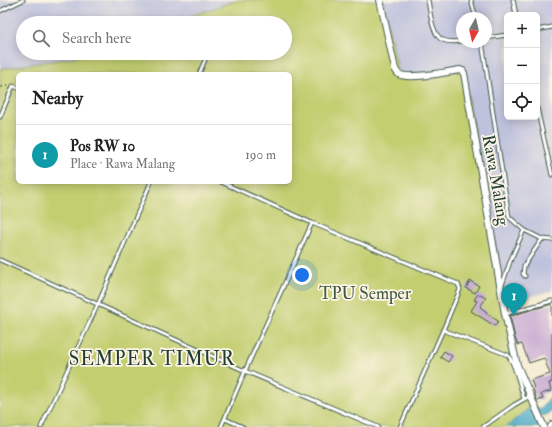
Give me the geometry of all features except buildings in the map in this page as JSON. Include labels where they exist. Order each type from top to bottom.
[{"type":"street","name":"Rawa Malang","points":[[380,0],[395,69],[399,74],[416,76],[460,70],[464,73],[505,314],[517,365],[527,398],[534,404],[544,427]]},
{"type":"lane","points":[[0,11],[23,0]]},
{"type":"lane","points":[[428,0],[435,33],[442,40],[456,42]]},
{"type":"lane","points":[[471,0],[474,12]]},
{"type":"lane","points":[[513,0],[515,12]]},
{"type":"lane","points":[[540,29],[552,27]]},
{"type":"lane","points":[[492,37],[504,35]]},
{"type":"lane","points":[[483,48],[510,216],[524,230],[542,239],[552,240]]},
{"type":"lane","points":[[200,72],[205,60]]},
{"type":"lane","points":[[0,117],[13,86],[16,87]]},
{"type":"lane","points":[[540,120],[552,175]]},
{"type":"lane","points":[[41,427],[98,304],[150,184]]},
{"type":"lane","points":[[225,184],[312,223],[458,284],[460,289],[459,292],[400,427]]},
{"type":"lane","points":[[222,427],[245,371],[312,223]]},
{"type":"lane","points":[[501,289],[511,259],[524,230]]},
{"type":"lane","points":[[525,276],[523,274],[524,266],[542,239]]},
{"type":"lane","points":[[0,260],[245,371],[378,427]]},
{"type":"lane","points":[[505,314],[552,301]]},
{"type":"lane","points":[[443,330],[508,355],[512,361],[527,398],[483,427]]},
{"type":"lane","points":[[225,419],[243,427]]},
{"type":"lane","points":[[549,427],[552,423]]},
{"type":"shaded area","points":[[0,0],[238,0],[191,16],[16,16],[16,60],[57,60],[0,69]]},
{"type":"shaded area","points":[[382,0],[552,0],[552,291],[503,304],[416,76],[399,74]]},
{"type":"green space","name":"TPU Semper","points":[[238,0],[382,0],[399,74],[463,71],[517,365],[544,427],[0,427],[0,69],[57,60],[292,60],[292,16],[191,16]]},
{"type":"water","points":[[552,395],[552,410],[546,415],[541,416],[537,409],[541,408]]},
{"type":"water","points":[[534,404],[543,425],[540,427],[506,427]]},
{"type":"place","name":"Pos RW 10","points":[[514,316]]},
{"type":"district","name":"SEMPER TIMUR","points":[[152,359]]}]
